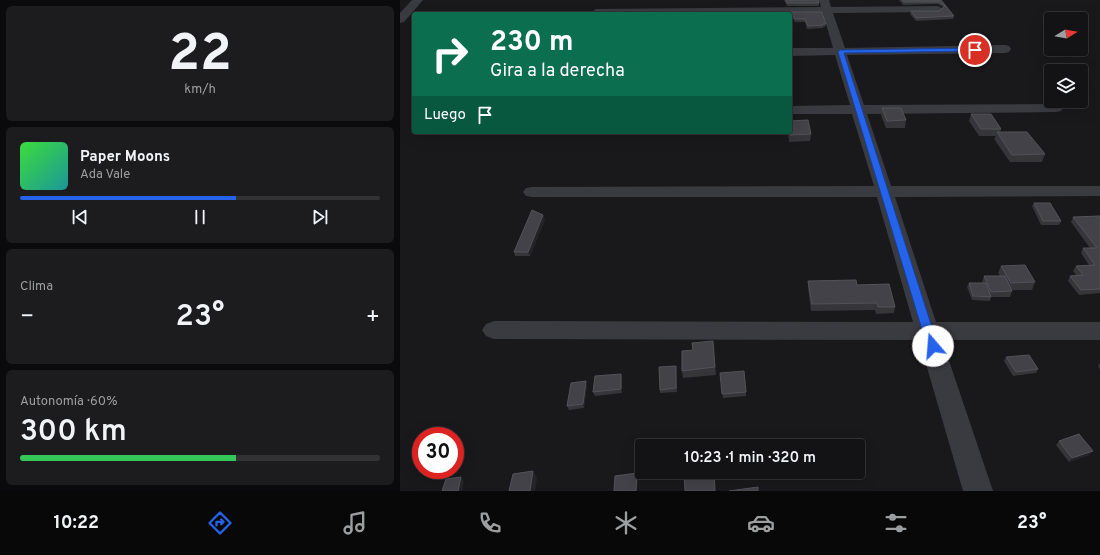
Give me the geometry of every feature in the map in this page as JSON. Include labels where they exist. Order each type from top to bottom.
[{"type":"street","points":[[400,20],[418,0]]},
{"type":"street","points":[[596,12],[598,0]]},
{"type":"street","points":[[625,12],[826,5],[938,9]]},
{"type":"street","points":[[826,5],[978,491]]},
{"type":"street","points":[[792,52],[1005,49]]},
{"type":"street","points":[[792,110],[1056,108]]},
{"type":"street","points":[[532,192],[1100,191]]},
{"type":"street","points":[[494,330],[1100,331]]},
{"type":"building","points":[[786,0],[818,0],[819,3],[787,3]]},
{"type":"building","points":[[902,0],[941,0],[954,16],[916,18],[911,11],[939,11],[945,6],[939,2],[904,2]]},
{"type":"building","points":[[792,12],[822,12],[826,24],[808,26],[805,19],[795,19]]},
{"type":"building","points":[[882,108],[901,108],[906,120],[887,121]]},
{"type":"building","points":[[971,114],[991,114],[1001,129],[981,129]]},
{"type":"building","points":[[808,120],[811,134],[790,135],[792,134],[792,121]]},
{"type":"building","points":[[997,132],[1027,132],[1045,154],[1012,155]]},
{"type":"building","points":[[1034,203],[1050,203],[1061,221],[1043,221]]},
{"type":"building","points":[[532,210],[543,215],[528,252],[514,252]]},
{"type":"building","points":[[1100,216],[1100,289],[1081,290],[1070,276],[1083,275],[1076,266],[1095,265],[1083,248],[1097,248],[1073,217]]},
{"type":"building","points":[[1025,265],[1035,282],[1011,283],[1001,266]]},
{"type":"building","points":[[984,276],[1005,276],[1012,291],[991,292]]},
{"type":"building","points":[[856,280],[857,285],[889,284],[895,307],[878,307],[877,303],[812,304],[808,281]]},
{"type":"building","points":[[969,283],[986,283],[991,297],[973,296]]},
{"type":"building","points":[[713,341],[715,367],[682,371],[682,351],[693,350],[692,343]]},
{"type":"building","points":[[1029,355],[1038,369],[1016,372],[1006,357]]},
{"type":"building","points":[[676,366],[676,388],[660,390],[659,367]]},
{"type":"building","points":[[744,371],[746,392],[722,394],[720,373]]},
{"type":"building","points":[[621,374],[621,389],[593,392],[595,376]]},
{"type":"building","points":[[586,381],[583,404],[567,406],[571,383]]},
{"type":"building","points":[[1079,434],[1093,451],[1072,458],[1059,441]]},
{"type":"building","points":[[533,471],[530,491],[509,491],[513,474]]},
{"type":"building","points":[[635,473],[635,479],[637,479],[636,491],[614,491],[615,476]]},
{"type":"building","points":[[446,479],[461,479],[458,491],[442,491]]},
{"type":"building","points":[[684,479],[714,479],[715,491],[685,491]]},
{"type":"building","points":[[758,487],[758,491],[729,491]]},
{"type":"route","points":[[933,346],[840,52],[975,50]]}]
